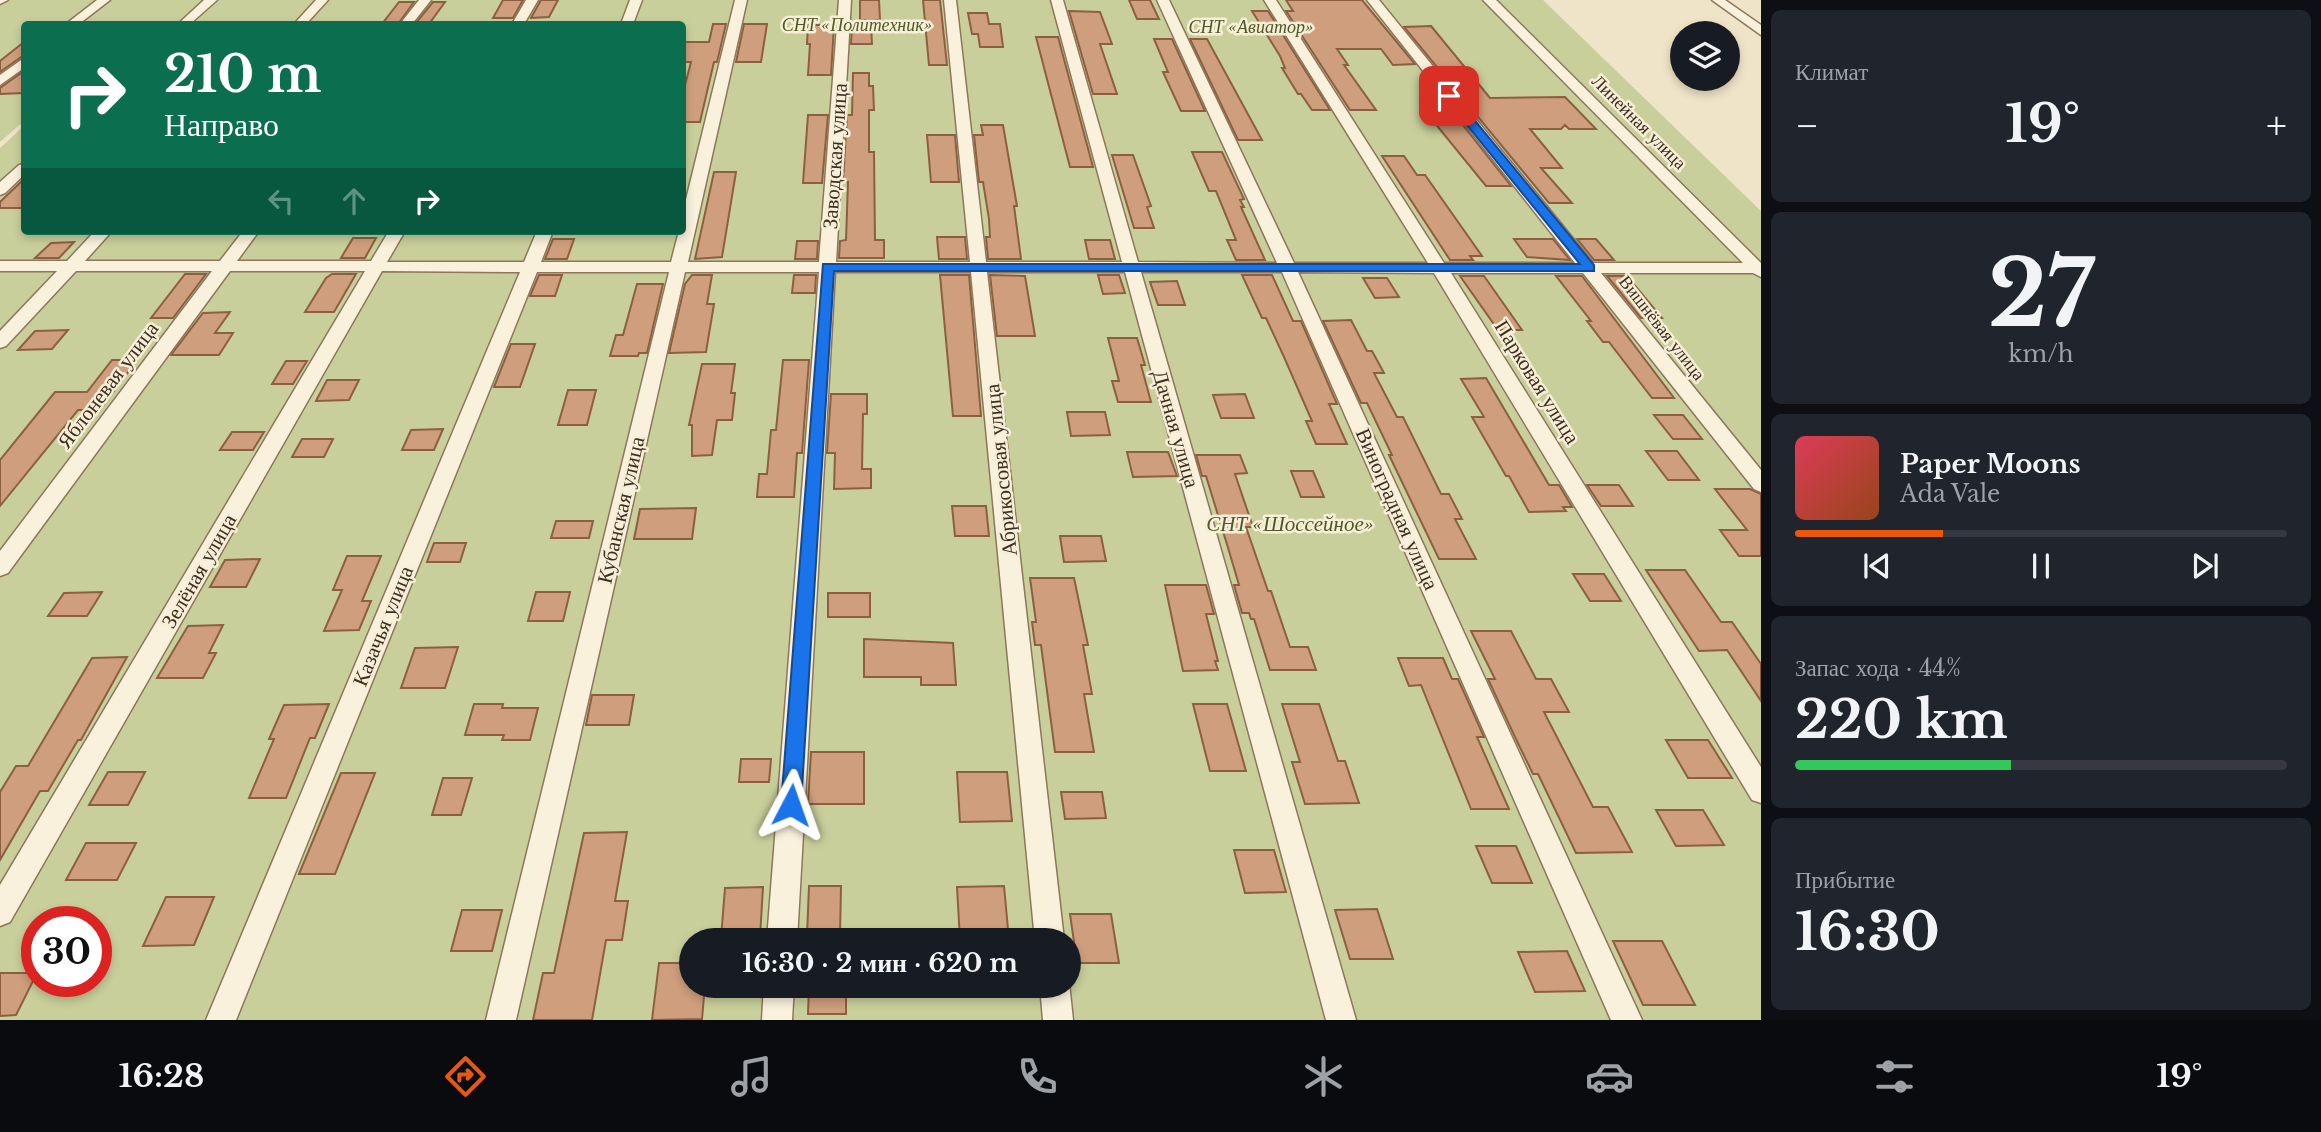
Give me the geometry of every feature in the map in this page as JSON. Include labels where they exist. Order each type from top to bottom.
[{"type":"street","points":[[76,21],[104,0]]},
{"type":"street","points":[[187,21],[211,0]]},
{"type":"street","points":[[303,21],[322,0]]},
{"type":"street","points":[[408,21],[425,0]]},
{"type":"street","points":[[519,21],[532,0]]},
{"type":"street","points":[[628,21],[636,0]]},
{"type":"street","name":"Кубанская улица","points":[[501,1020],[741,0]]},
{"type":"street","name":"Заводская улица","points":[[783,928],[845,0]]},
{"type":"street","name":"Абрикосовая улица","points":[[950,0],[1049,928]]},
{"type":"street","name":"Дачная улица","points":[[1057,0],[1341,1020]]},
{"type":"street","name":"Виноградная улица","points":[[1163,0],[1289,268],[1627,1020]]},
{"type":"street","name":"Парковая улица","points":[[1270,0],[1440,269],[1761,791]]},
{"type":"street","name":"Вишнёвая улица","points":[[1373,0],[1761,484]]},
{"type":"street","name":"Линейная улица","points":[[1489,0],[1759,270]]},
{"type":"street","points":[[1718,0],[1761,31]]},
{"type":"street","points":[[0,81],[21,64]]},
{"type":"street","points":[[0,190],[21,171]]},
{"type":"street","points":[[0,342],[100,235]]},
{"type":"street","name":"Яблоневая улица","points":[[0,567],[248,235]]},
{"type":"street","name":"Зелёная улица","points":[[0,912],[395,235]]},
{"type":"street","name":"Казачья улица","points":[[221,1020],[543,235]]},
{"type":"street","points":[[0,266],[979,265],[1759,270]]},
{"type":"street","points":[[777,1020],[778,998]]},
{"type":"street","points":[[1056,998],[1058,1020]]},
{"type":"green space","name":"СНТ «Шоссейное»","points":[[0,0],[1543,0],[1761,211],[1761,1020],[0,1020],[0,148],[21,129],[21,235],[686,235],[686,21],[21,21],[21,124],[0,142]]},
{"type":"building","points":[[503,0],[523,0],[513,18],[493,18]]},
{"type":"building","points":[[541,0],[558,0],[549,17],[531,18]]},
{"type":"building","points":[[860,0],[879,0],[880,20],[860,20]]},
{"type":"building","points":[[923,0],[940,0],[947,65],[929,65]]},
{"type":"building","points":[[1129,0],[1150,0],[1159,19],[1137,19]]},
{"type":"building","points":[[1286,0],[1362,0],[1415,64],[1393,65],[1381,49],[1337,49],[1348,65],[1344,65],[1376,110],[1350,110],[1286,11],[1293,11]]},
{"type":"building","points":[[399,2],[414,2],[400,21],[384,21]]},
{"type":"building","points":[[433,2],[445,2],[431,21],[417,21]]},
{"type":"building","points":[[1069,11],[1100,12],[1112,44],[1100,44],[1117,94],[1093,94]]},
{"type":"building","points":[[1252,11],[1268,11],[1330,110],[1312,110],[1301,94],[1298,94],[1282,68],[1285,68],[1280,56]]},
{"type":"building","points":[[968,13],[987,13],[989,24],[1000,24],[1003,47],[980,47],[978,34],[972,34]]},
{"type":"building","points":[[713,24],[726,24],[700,122],[686,122],[686,81],[691,62],[686,62],[686,42],[709,42]]},
{"type":"building","points":[[744,24],[767,24],[761,62],[736,62]]},
{"type":"building","points":[[808,25],[834,25],[831,75],[808,75]]},
{"type":"building","points":[[852,25],[871,25],[872,44],[851,44]]},
{"type":"building","points":[[1431,26],[1490,98],[1565,97],[1596,129],[1569,129],[1565,125],[1561,129],[1530,129],[1562,168],[1541,168],[1572,203],[1549,203],[1404,27]]},
{"type":"building","points":[[1036,37],[1058,37],[1093,167],[1070,167]]},
{"type":"building","points":[[1154,39],[1172,39],[1205,111],[1181,111],[1163,72],[1168,72]]},
{"type":"building","points":[[1190,39],[1207,39],[1262,140],[1238,140]]},
{"type":"building","points":[[21,44],[21,57],[0,72],[0,61]]},
{"type":"building","points":[[21,73],[21,93],[0,94],[0,88]]},
{"type":"building","points":[[853,73],[869,73],[869,86],[873,86],[874,110],[869,110],[869,152],[874,152],[875,240],[884,240],[884,258],[839,258],[840,241],[846,240],[848,182],[843,182],[847,115],[852,115]]},
{"type":"building","points":[[1421,100],[1443,100],[1511,186],[1486,186],[1429,116],[1434,116]]},
{"type":"building","points":[[808,115],[828,115],[822,183],[803,183]]},
{"type":"building","points":[[981,125],[1003,125],[1017,206],[1014,206],[1021,259],[988,259],[986,237],[990,237],[989,219],[983,182],[979,182],[974,135],[983,135]]},
{"type":"building","points":[[927,135],[955,135],[959,182],[931,182]]},
{"type":"building","points":[[1192,152],[1222,152],[1244,199],[1240,200],[1244,207],[1241,207],[1265,260],[1236,260],[1227,240],[1236,240],[1216,191],[1209,191]]},
{"type":"building","points":[[1112,155],[1133,155],[1151,206],[1147,207],[1154,228],[1134,228]]},
{"type":"building","points":[[1382,156],[1404,156],[1417,175],[1425,175],[1482,256],[1470,256],[1473,260],[1450,260]]},
{"type":"building","points":[[714,172],[736,172],[722,257],[695,259]]},
{"type":"building","points":[[21,182],[21,208],[0,208],[0,202]]},
{"type":"building","points":[[937,237],[965,237],[967,259],[939,259]]},
{"type":"building","points":[[353,238],[376,238],[365,258],[341,258]]},
{"type":"building","points":[[553,239],[574,239],[567,259],[545,259]]},
{"type":"building","points":[[1514,239],[1553,239],[1570,260],[1527,257]]},
{"type":"building","points":[[1577,239],[1596,239],[1614,260],[1594,260]]},
{"type":"building","points":[[1085,240],[1110,240],[1115,259],[1089,259]]},
{"type":"building","points":[[797,241],[818,241],[817,259],[795,259]]},
{"type":"building","points":[[74,242],[59,258],[35,258],[51,243]]},
{"type":"building","points":[[185,274],[206,274],[173,318],[151,318]]},
{"type":"building","points":[[332,274],[356,274],[334,312],[305,312],[326,278]]},
{"type":"building","points":[[539,275],[562,275],[555,296],[530,296]]},
{"type":"building","points":[[692,275],[712,275],[707,304],[714,304],[706,352],[669,353],[685,284]]},
{"type":"building","points":[[794,275],[816,275],[815,293],[792,293]]},
{"type":"building","points":[[940,275],[969,275],[981,416],[953,416]]},
{"type":"building","points":[[990,275],[1025,276],[1035,336],[997,336]]},
{"type":"building","points":[[1098,275],[1119,275],[1125,293],[1103,294]]},
{"type":"building","points":[[1242,275],[1272,275],[1293,321],[1301,321],[1337,404],[1329,404],[1347,444],[1316,444],[1306,421],[1312,421],[1284,357]]},
{"type":"building","points":[[1460,276],[1484,276],[1522,330],[1498,330]]},
{"type":"building","points":[[1556,276],[1582,276],[1674,398],[1652,398],[1609,342],[1603,342],[1587,321],[1591,321]]},
{"type":"building","points":[[1607,276],[1627,276],[1662,318],[1641,318]]},
{"type":"building","points":[[1363,278],[1387,278],[1399,297],[1375,298]]},
{"type":"building","points":[[1177,281],[1185,305],[1158,305],[1150,282]]},
{"type":"building","points":[[637,284],[663,284],[647,353],[639,353],[638,356],[610,356],[616,335],[623,335]]},
{"type":"building","points":[[230,312],[215,333],[233,333],[219,355],[171,355],[203,313]]},
{"type":"building","points":[[1351,320],[1367,351],[1372,351],[1384,373],[1374,373],[1397,417],[1403,417],[1441,494],[1449,494],[1462,519],[1455,519],[1476,559],[1439,559],[1367,403],[1361,403],[1323,321]]},
{"type":"building","points":[[68,330],[52,349],[18,350],[35,331]]},
{"type":"building","points":[[1108,338],[1137,338],[1151,402],[1118,402],[1112,381],[1119,381]]},
{"type":"building","points":[[511,344],[535,344],[520,387],[494,387]]},
{"type":"building","points":[[112,360],[137,360],[100,410],[78,410],[0,506],[0,460],[55,392],[87,392]]},
{"type":"building","points":[[783,360],[809,360],[802,453],[797,453],[794,497],[757,497],[759,474],[767,474],[771,430],[776,430]]},
{"type":"building","points":[[286,361],[307,361],[293,384],[272,384]]},
{"type":"building","points":[[702,364],[735,364],[731,393],[735,393],[732,420],[717,420],[712,455],[692,456],[692,425],[689,425]]},
{"type":"building","points":[[1486,378],[1549,485],[1559,485],[1572,507],[1563,507],[1566,511],[1529,512],[1509,476],[1506,476],[1472,417],[1484,417],[1461,379]]},
{"type":"building","points":[[327,380],[359,380],[349,400],[316,401]]},
{"type":"building","points":[[568,390],[596,390],[587,425],[558,425]]},
{"type":"building","points":[[831,394],[867,394],[867,414],[863,414],[862,469],[871,469],[871,488],[834,489],[835,453],[827,453]]},
{"type":"building","points":[[1245,394],[1254,418],[1221,418],[1213,395]]},
{"type":"building","points":[[1067,412],[1105,412],[1110,435],[1071,436]]},
{"type":"building","points":[[1654,415],[1683,415],[1702,439],[1673,439]]},
{"type":"building","points":[[443,429],[434,450],[402,450],[411,430]]},
{"type":"building","points":[[232,432],[264,432],[253,450],[220,450]]},
{"type":"building","points":[[302,439],[333,439],[324,457],[292,457]]},
{"type":"building","points":[[1646,451],[1677,451],[1699,480],[1668,480]]},
{"type":"building","points":[[1127,452],[1168,452],[1177,476],[1133,477]]},
{"type":"building","points":[[1196,455],[1240,455],[1247,473],[1235,474],[1253,527],[1246,527],[1268,591],[1271,591],[1290,647],[1308,647],[1316,670],[1270,670],[1254,619],[1251,619],[1249,613],[1242,613],[1234,585],[1239,585],[1206,476],[1202,476]]},
{"type":"building","points":[[1291,471],[1313,471],[1324,497],[1301,497]]},
{"type":"building","points":[[1587,485],[1619,485],[1633,506],[1601,506]]},
{"type":"building","points":[[1715,489],[1750,489],[1761,494],[1761,556],[1739,556],[1720,530],[1747,530]]},
{"type":"building","points":[[952,506],[986,506],[989,536],[955,536]]},
{"type":"building","points":[[696,508],[692,539],[634,539],[640,509]]},
{"type":"building","points":[[556,521],[593,521],[589,538],[551,538]]},
{"type":"building","points":[[1060,536],[1101,536],[1106,561],[1064,562]]},
{"type":"building","points":[[434,543],[466,543],[460,562],[427,562]]},
{"type":"building","points":[[347,556],[381,556],[362,601],[371,601],[359,630],[324,631],[342,590],[333,590]]},
{"type":"building","points":[[260,559],[246,587],[210,587],[225,560]]},
{"type":"building","points":[[1646,570],[1685,570],[1721,622],[1732,622],[1761,664],[1761,701],[1727,650],[1699,651]]},
{"type":"building","points":[[1573,574],[1604,574],[1621,601],[1590,601]]},
{"type":"building","points":[[1030,578],[1074,578],[1088,645],[1083,645],[1092,694],[1084,694],[1094,752],[1055,752],[1041,645],[1035,645],[1032,622],[1036,622]]},
{"type":"building","points":[[1165,585],[1206,585],[1214,614],[1206,614],[1218,670],[1183,671]]},
{"type":"building","points":[[102,592],[87,616],[48,616],[64,593]]},
{"type":"building","points":[[536,592],[570,592],[563,621],[528,621]]},
{"type":"building","points":[[828,593],[870,593],[870,617],[828,617]]},
{"type":"building","points":[[223,625],[209,653],[216,653],[203,678],[157,678],[188,626]]},
{"type":"building","points":[[1471,631],[1511,631],[1536,679],[1551,679],[1569,712],[1544,712],[1593,807],[1608,807],[1632,852],[1576,853],[1538,774],[1533,774],[1515,737],[1488,679],[1495,679]]},
{"type":"building","points":[[864,639],[953,643],[956,685],[921,685],[921,677],[864,677]]},
{"type":"building","points":[[458,647],[445,688],[401,688],[415,648]]},
{"type":"building","points":[[127,657],[81,740],[78,740],[48,791],[40,791],[0,860],[0,792],[16,766],[28,766],[92,658]]},
{"type":"building","points":[[1398,658],[1443,658],[1452,679],[1458,679],[1484,737],[1477,737],[1509,809],[1471,809],[1421,685],[1409,686]]},
{"type":"building","points":[[592,695],[634,695],[629,725],[586,725]]},
{"type":"building","points":[[329,704],[315,738],[310,738],[286,798],[249,798],[274,739],[269,739],[284,705]]},
{"type":"building","points":[[474,704],[503,704],[502,708],[538,708],[530,740],[502,740],[504,735],[465,735]]},
{"type":"building","points":[[1193,704],[1227,704],[1246,771],[1210,771]]},
{"type":"building","points":[[1282,704],[1319,704],[1338,761],[1345,761],[1359,803],[1305,804],[1292,762],[1300,762]]},
{"type":"building","points":[[1666,740],[1708,740],[1732,778],[1688,778]]},
{"type":"building","points":[[811,752],[864,752],[864,804],[808,804]]},
{"type":"building","points":[[741,759],[771,759],[769,782],[739,782]]},
{"type":"building","points":[[108,772],[145,772],[128,805],[89,805]]},
{"type":"building","points":[[957,772],[1007,772],[1012,821],[960,822]]},
{"type":"building","points":[[341,773],[375,773],[335,874],[299,874]]},
{"type":"building","points":[[443,778],[472,778],[461,815],[432,815]]},
{"type":"building","points":[[1061,792],[1102,792],[1106,818],[1065,819]]},
{"type":"building","points":[[1656,810],[1703,810],[1724,845],[1676,846]]},
{"type":"building","points":[[627,832],[615,901],[628,901],[622,940],[606,940],[592,1020],[533,1020],[543,973],[554,973],[584,833]]},
{"type":"building","points":[[86,843],[136,843],[117,880],[66,880]]},
{"type":"building","points":[[1476,846],[1516,846],[1532,883],[1492,883]]},
{"type":"building","points":[[1234,850],[1274,850],[1286,892],[1245,893]]},
{"type":"building","points":[[809,886],[841,886],[840,928],[807,928]]},
{"type":"building","points":[[1004,886],[1008,928],[959,928],[957,887]]},
{"type":"building","points":[[763,887],[761,928],[722,928],[725,888]]},
{"type":"building","points":[[166,897],[214,897],[194,945],[143,946]]},
{"type":"building","points":[[1377,909],[1393,959],[1350,959],[1335,910]]},
{"type":"building","points":[[462,910],[502,910],[492,951],[451,951]]},
{"type":"building","points":[[1070,914],[1111,914],[1119,963],[1081,963],[1081,928],[1072,928]]},
{"type":"building","points":[[1613,941],[1662,941],[1695,1005],[1643,1005]]},
{"type":"building","points":[[1567,951],[1585,991],[1535,992],[1518,952]]},
{"type":"building","points":[[659,963],[679,963],[679,998],[704,998],[702,1019],[652,1020]]},
{"type":"building","points":[[0,973],[21,973],[21,997],[25,997],[16,1015],[0,1016]]},
{"type":"building","points":[[809,998],[846,998],[846,1014],[808,1014]]},
{"type":"route","points":[[791,805],[828,267],[979,265],[1590,268],[1449,96]]},
{"type":"park label","name":"СНТ «Политехник»","points":[[857,25]]},
{"type":"park label","name":"СНТ «Авиатор»","points":[[1251,27]]}]
